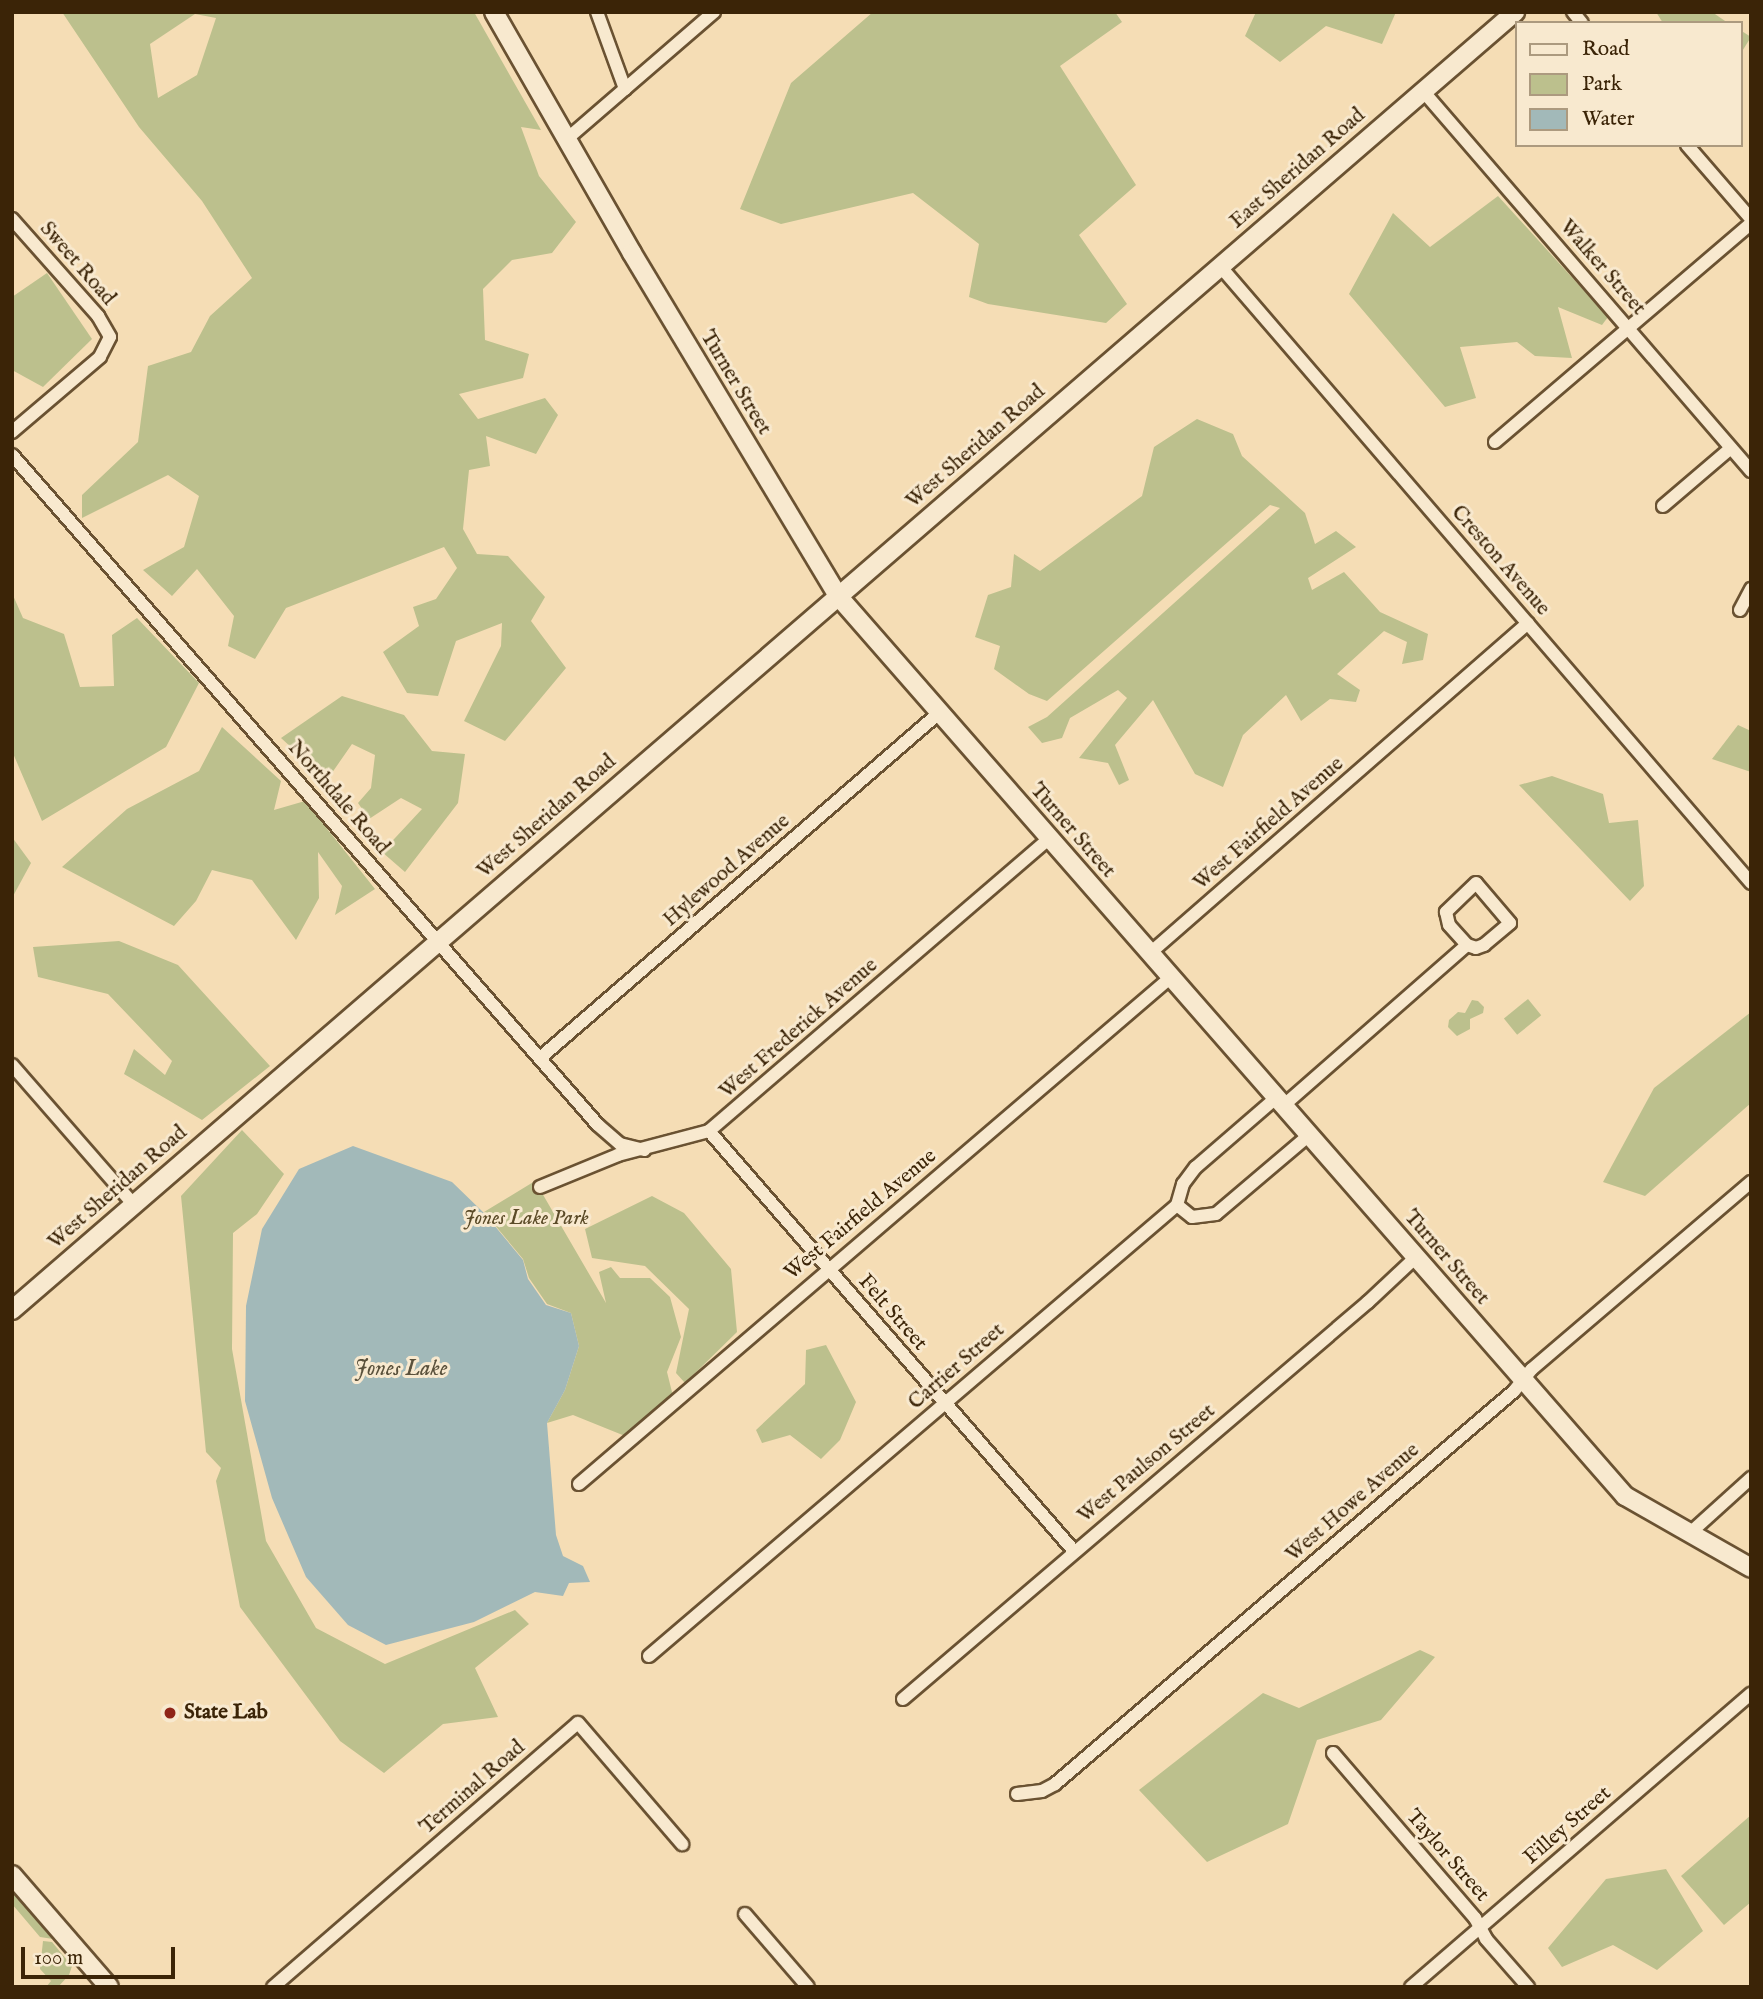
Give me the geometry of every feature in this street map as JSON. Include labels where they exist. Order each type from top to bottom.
[{"type":"street","name":"Turner Street","points":[[494,12],[680,335],[838,596],[1625,1496],[1751,1567]]},
{"type":"street","points":[[597,12],[625,89]]},
{"type":"street","points":[[568,138],[714,12]]},
{"type":"street","name":"East Sheridan Road","points":[[1111,359],[1515,12]]},
{"type":"street","name":"Walker Street","points":[[1423,91],[1751,471]]},
{"type":"street","points":[[1495,442],[1751,221],[1689,147]]},
{"type":"street","name":"Sweet Road","points":[[12,219],[98,316],[110,337],[100,357],[12,432]]},
{"type":"street","name":"Creston Avenue","points":[[1220,266],[1751,883]]},
{"type":"street","name":"West Sheridan Road","points":[[12,1310],[1111,359]]},
{"type":"street","points":[[1662,506],[1731,448]]},
{"type":"street","name":"Northdale Road","points":[[12,455],[608,1136],[620,1144],[645,1150]]},
{"type":"street","points":[[1740,610],[1751,589]]},
{"type":"street","name":"West Fairfield Avenue","points":[[1149,954],[1528,623]]},
{"type":"street","name":"Hylewood Avenue","points":[[540,1058],[939,713]]},
{"type":"street","name":"West Frederick Avenue","points":[[540,1187],[618,1155],[645,1150],[693,1133],[709,1131],[1049,839]]},
{"type":"street","points":[[1476,884],[1510,923],[1484,945],[1476,948],[1466,945],[1449,925],[1446,912],[1476,884]]},
{"type":"street","name":"Carrier Street","points":[[649,1656],[1177,1205],[1183,1184],[1196,1167],[1280,1102],[1466,945]]},
{"type":"street","name":"West Fairfield Avenue","points":[[579,1484],[1170,978]]},
{"type":"street","points":[[12,1065],[134,1205]]},
{"type":"street","name":"Felt Street","points":[[709,1131],[1074,1551]]},
{"type":"street","points":[[1177,1205],[1192,1217],[1216,1214],[1309,1135]]},
{"type":"street","name":"West Howe Avenue","points":[[1017,1794],[1042,1791],[1055,1784],[1751,1182]]},
{"type":"street","name":"West Paulson Street","points":[[903,1699],[1368,1302],[1415,1258]]},
{"type":"street","points":[[1689,1534],[1751,1478]]},
{"type":"street","name":"Filley Street","points":[[1411,1987],[1751,1694]]},
{"type":"street","name":"Terminal Road","points":[[273,1987],[578,1723],[682,1844]]},
{"type":"street","name":"Taylor Street","points":[[1333,1753],[1528,1987]]},
{"type":"street","points":[[12,1875],[109,1987]]},
{"type":"street","points":[[746,1914],[808,1987]]},
{"type":"green space","points":[[62,12],[474,12],[541,130],[521,127],[539,176],[576,222],[552,253],[512,260],[483,289],[485,340],[529,354],[523,378],[459,394],[478,419],[545,398],[558,415],[536,454],[486,436],[490,466],[469,470],[463,529],[477,554],[508,556],[545,597],[531,621],[566,668],[505,741],[464,721],[501,646],[502,623],[456,641],[438,696],[407,693],[383,652],[419,626],[413,607],[436,599],[457,568],[444,547],[286,608],[255,659],[228,646],[234,616],[197,569],[172,596],[143,570],[184,547],[199,496],[168,475],[82,518],[82,495],[138,442],[148,366],[191,352],[210,316],[252,278],[202,201],[139,127]],"holes":[[[195,14],[216,18],[197,75],[158,98],[150,44]]]},
{"type":"green space","points":[[873,12],[1115,12],[1122,22],[1060,66],[1136,185],[1079,235],[1127,304],[1106,323],[988,304],[969,297],[979,244],[913,193],[781,224],[740,209],[791,83]]},
{"type":"green space","points":[[1256,12],[1396,12],[1382,44],[1326,26],[1280,62],[1245,36]]},
{"type":"green space","points":[[1656,12],[1712,12],[1725,21],[1662,21]]},
{"type":"green space","points":[[1742,31],[1751,37],[1742,51]]},
{"type":"green space","points":[[1498,196],[1608,317],[1602,325],[1558,307],[1572,358],[1535,356],[1517,342],[1460,347],[1476,398],[1445,407],[1349,294],[1393,213],[1430,247]]},
{"type":"green space","points":[[47,273],[92,339],[43,387],[12,370],[12,297]]},
{"type":"green space","points":[[1197,419],[1233,434],[1242,456],[1305,513],[1315,544],[1336,531],[1356,547],[1308,578],[1312,590],[1344,572],[1380,612],[1428,634],[1423,660],[1402,664],[1407,642],[1384,631],[1337,674],[1360,690],[1356,702],[1330,699],[1301,721],[1286,695],[1243,735],[1223,787],[1195,774],[1153,700],[1115,745],[1129,780],[1119,785],[1108,763],[1079,758],[1127,698],[1118,690],[1070,718],[1062,738],[1042,743],[1028,727],[1047,717],[1280,508],[1270,505],[1047,701],[1029,694],[994,669],[1000,646],[975,637],[988,595],[1011,587],[1014,554],[1040,571],[1142,496],[1154,447]]},
{"type":"green space","points":[[12,593],[23,618],[64,634],[80,687],[114,686],[112,635],[137,618],[199,683],[166,747],[42,821],[12,751]]},
{"type":"green space","points":[[342,696],[404,715],[432,751],[465,754],[458,803],[405,872],[382,852],[422,809],[401,798],[369,819],[358,803],[371,788],[375,755],[352,744],[327,780],[281,738]]},
{"type":"green space","points":[[1738,725],[1751,731],[1751,772],[1712,759]]},
{"type":"green space","points":[[222,727],[281,781],[274,810],[305,801],[375,889],[335,915],[342,886],[318,852],[319,898],[296,940],[252,880],[212,870],[196,901],[174,926],[62,867],[127,809],[199,771]]},
{"type":"green space","points":[[1552,776],[1603,794],[1609,823],[1638,820],[1644,886],[1630,901],[1519,785]]},
{"type":"green space","points":[[12,837],[31,863],[12,898]]},
{"type":"green space","points":[[119,941],[178,965],[270,1066],[202,1120],[124,1074],[134,1049],[165,1075],[172,1061],[108,994],[38,977],[33,947]]},
{"type":"green space","points":[[1528,999],[1541,1015],[1517,1035],[1504,1019]]},
{"type":"green space","points":[[1472,1000],[1478,1001],[1484,1007],[1483,1013],[1470,1019],[1470,1029],[1457,1036],[1448,1027],[1449,1020],[1458,1012],[1465,1013]]},
{"type":"green space","points":[[1751,1012],[1751,1103],[1645,1196],[1603,1182],[1654,1088]]},
{"type":"green space","points":[[242,1130],[284,1174],[257,1214],[233,1233],[232,1349],[266,1541],[316,1628],[385,1664],[515,1610],[529,1624],[475,1668],[498,1717],[443,1724],[384,1773],[340,1741],[240,1607],[216,1481],[221,1468],[206,1452],[181,1196]]},
{"type":"green space","name":"Jones Lake Park","points":[[535,1181],[606,1303],[599,1272],[611,1267],[620,1278],[650,1278],[670,1297],[681,1337],[667,1372],[673,1396],[625,1436],[573,1415],[547,1423],[565,1390],[579,1346],[571,1313],[547,1304],[529,1278],[523,1259],[484,1212]]},
{"type":"green space","points":[[652,1196],[684,1213],[731,1269],[737,1332],[685,1383],[676,1373],[689,1309],[645,1266],[592,1258],[585,1229]]},
{"type":"green space","points":[[826,1345],[856,1402],[840,1440],[821,1459],[790,1435],[762,1443],[756,1430],[805,1384],[806,1350]]},
{"type":"green space","points":[[1420,1650],[1435,1657],[1381,1720],[1317,1740],[1288,1824],[1207,1862],[1139,1790],[1263,1693],[1299,1708]]},
{"type":"green space","points":[[1751,1815],[1751,1902],[1724,1925],[1681,1876]]},
{"type":"green space","points":[[1666,1869],[1703,1931],[1657,1970],[1613,1945],[1562,1967],[1548,1948],[1606,1879]]},
{"type":"green space","points":[[12,1890],[71,1960],[53,1939],[40,1937],[12,1904]]},
{"type":"green space","points":[[43,1941],[52,1942],[72,1966],[69,1975],[58,1987],[46,1987],[51,1981],[40,1969]]},
{"type":"water","name":"Jones Lake","points":[[353,1146],[452,1182],[484,1213],[523,1260],[528,1279],[546,1305],[571,1313],[579,1346],[565,1390],[547,1423],[556,1535],[563,1556],[583,1566],[590,1582],[569,1583],[563,1596],[535,1592],[474,1622],[386,1645],[348,1625],[306,1577],[272,1498],[245,1401],[246,1306],[262,1229],[299,1169]]},
{"type":"place","name":"State Lab","points":[[170,1713]]}]
